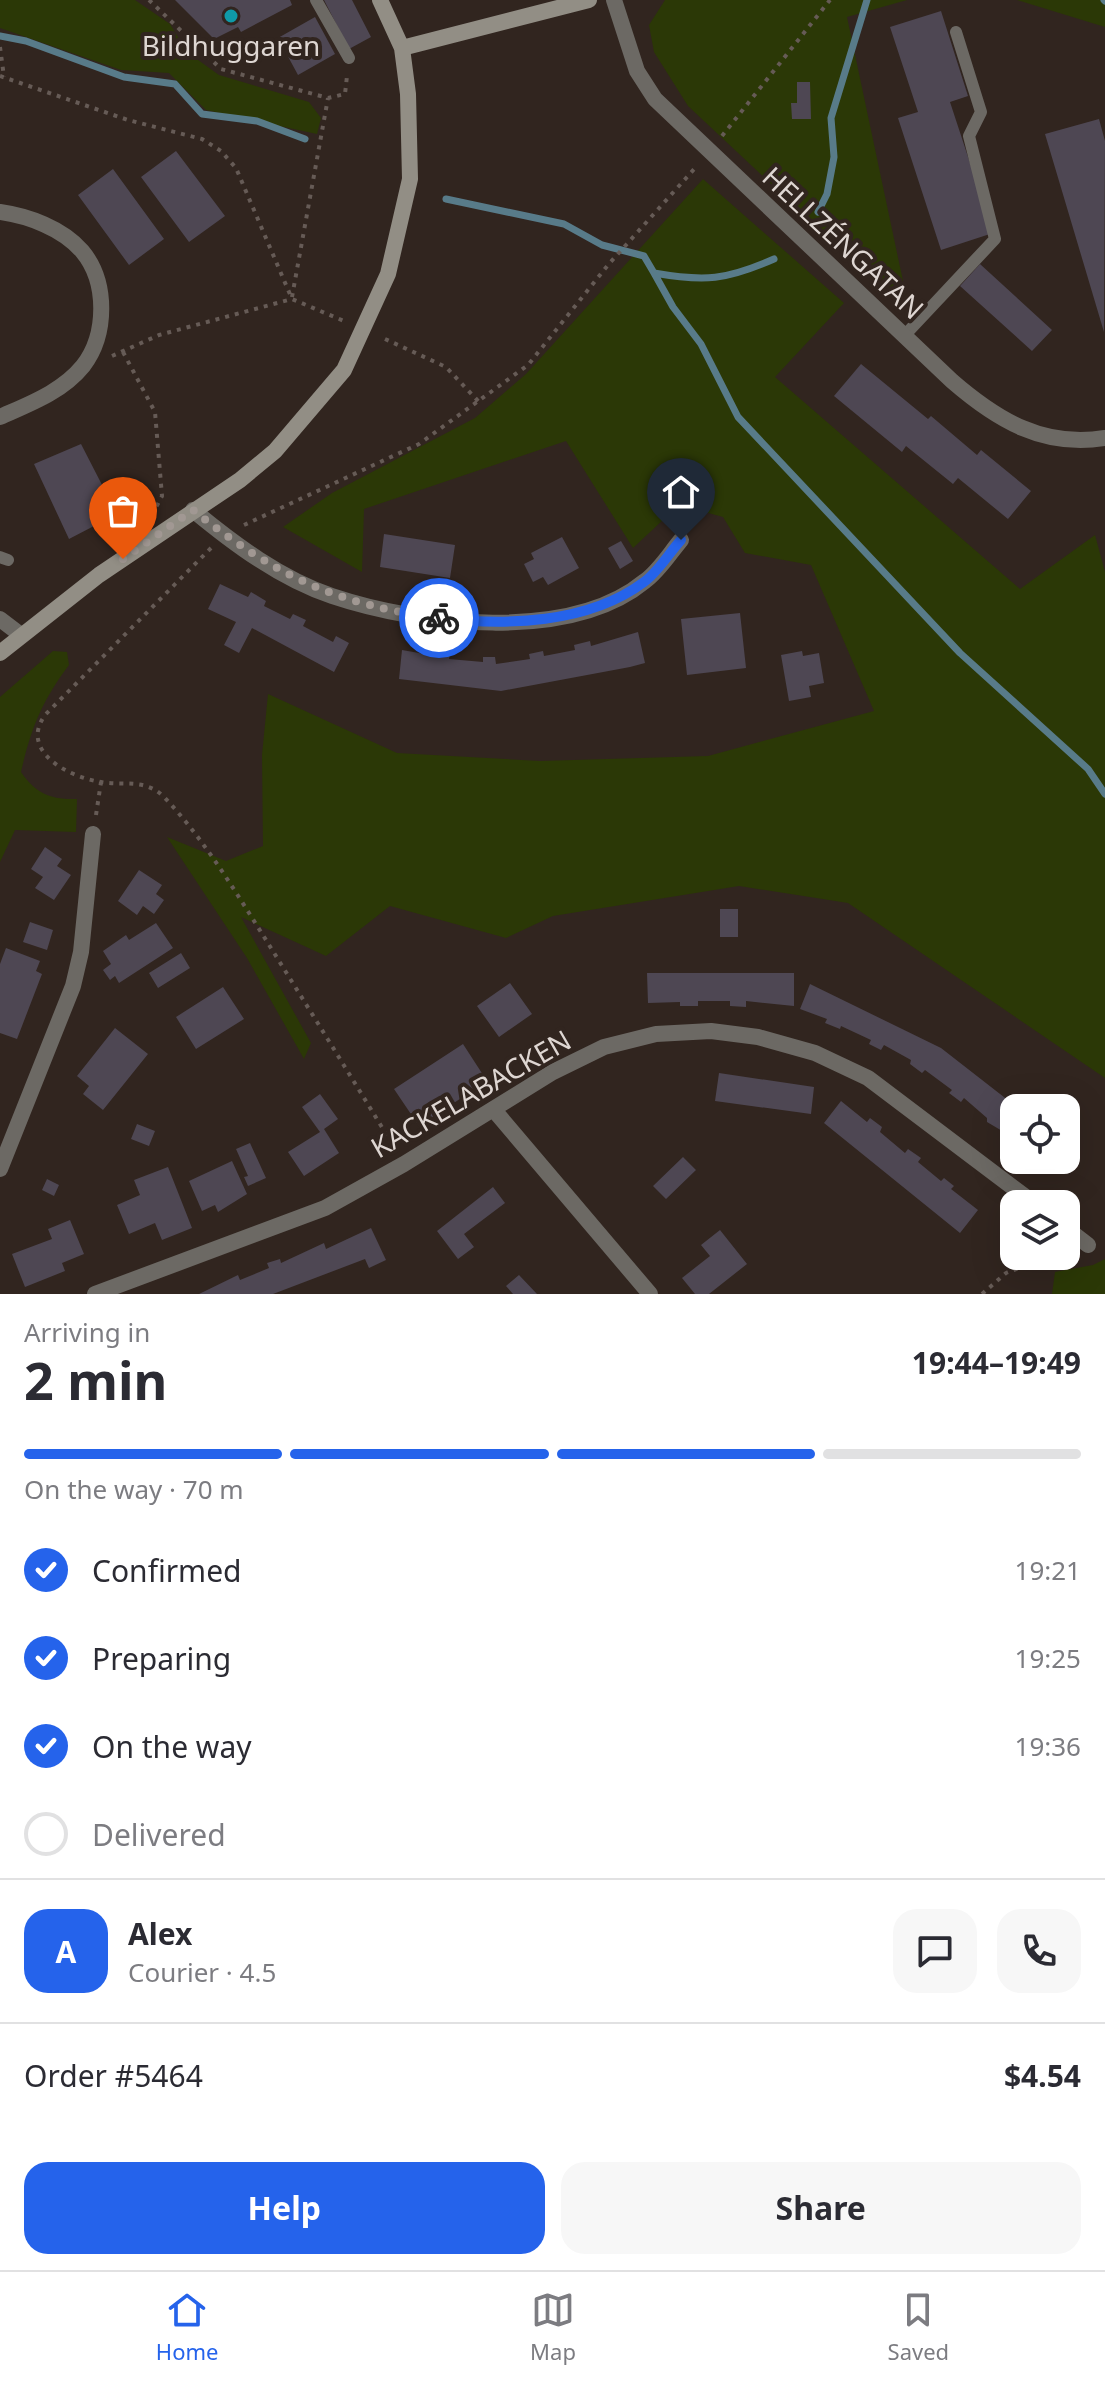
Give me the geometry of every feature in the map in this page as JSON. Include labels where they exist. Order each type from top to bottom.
[{"type":"main road","points":[[0,653],[193,510],[240,480],[275,451],[318,406],[344,370],[366,330],[388,274],[410,179],[408,94],[402,48],[380,0]]},
{"type":"main road","points":[[402,48],[589,0]]},
{"type":"street","name":"HELLZÉNGATAN","points":[[614,0],[637,71],[655,99],[952,381],[1006,422],[1034,434],[1063,440],[1105,438]]},
{"type":"street","points":[[0,212],[43,224],[82,252],[94,275],[101,303],[99,333],[82,367],[54,392],[0,417]]},
{"type":"street","points":[[193,510],[247,553],[331,596],[412,615],[479,623],[578,613],[619,597],[646,581],[681,540]]},
{"type":"street","points":[[0,619],[21,635]]},
{"type":"street","points":[[0,1169],[73,986],[81,952],[93,834]]},
{"type":"street","name":"KACKELABACKEN","points":[[95,1294],[325,1208],[404,1164],[553,1072],[604,1047],[656,1034],[711,1031],[758,1037],[815,1053],[868,1078],[1016,1190]]},
{"type":"street","points":[[494,1110],[650,1294]]},
{"type":"street","points":[[1080,1239],[1088,1245]]},
{"type":"lane","points":[[316,0],[349,58]]},
{"type":"lane","points":[[904,336],[995,239],[969,136],[981,112],[956,32]]},
{"type":"path","points":[[149,0],[221,69],[328,98],[345,94],[349,58]]},
{"type":"path","points":[[244,525],[419,444],[528,365],[608,265],[709,152],[830,0]]},
{"type":"path","points":[[0,47],[2,76],[102,112],[202,139],[221,151],[236,168],[292,299]]},
{"type":"path","points":[[292,299],[328,98]]},
{"type":"path","points":[[103,368],[112,357],[159,335],[292,299],[344,321]]},
{"type":"path","points":[[385,339],[446,367],[479,402]]},
{"type":"path","points":[[123,352],[155,412],[162,496],[152,515]]},
{"type":"path","points":[[214,544],[36,727],[36,744],[51,763],[101,782],[146,785],[162,795],[220,868],[404,1164]]},
{"type":"path","points":[[93,834],[101,782]]},
{"type":"path","points":[[982,1294],[1014,1270]]},
{"type":"green space","points":[[0,0],[135,0],[170,24],[187,52],[219,75],[309,102],[321,118],[317,134],[206,110],[169,73],[121,70],[0,28]]},
{"type":"green space","points":[[665,0],[907,0],[847,17],[910,314],[688,106],[654,52],[649,25]]},
{"type":"green space","points":[[1017,0],[1105,0],[1105,27]]},
{"type":"green space","points":[[703,179],[844,303],[775,377],[1020,589],[1095,535],[1105,572],[1105,1078],[848,903],[739,886],[553,916],[506,938],[390,906],[326,956],[241,917],[311,1043],[304,1059],[247,958],[167,837],[226,861],[263,846],[262,755],[268,694],[397,753],[540,761],[708,756],[874,711],[811,565],[745,553],[723,517],[679,505],[633,548],[566,441],[364,509],[362,572],[283,527],[332,493],[475,418],[526,374]]},
{"type":"green space","points":[[53,651],[67,652],[69,665],[39,716],[21,772],[44,794],[77,799],[76,832],[15,830],[0,862],[0,697]]},
{"type":"green space","points":[[1105,1259],[1105,1294],[1052,1294],[1055,1272],[1080,1270],[1080,1267]]},
{"type":"building","name":"Bildhuggaren","points":[[175,0],[290,0],[292,5],[241,32],[238,27],[214,39]]},
{"type":"building","points":[[324,0],[352,0],[371,37],[349,49]]},
{"type":"building","points":[[941,11],[968,96],[950,102],[993,233],[941,250],[898,118],[918,112],[890,27]]},
{"type":"building","points":[[315,17],[335,54],[298,75],[278,38]]},
{"type":"building","points":[[797,82],[810,82],[811,119],[792,119],[791,103],[797,103]]},
{"type":"building","points":[[1099,119],[1105,141],[1104,332],[1045,134]]},
{"type":"building","points":[[176,151],[225,216],[189,242],[141,177]]},
{"type":"building","points":[[113,169],[164,239],[129,265],[78,195]]},
{"type":"building","points":[[980,264],[1052,330],[1032,351],[960,286]]},
{"type":"building","points":[[861,364],[928,419],[931,416],[977,455],[981,450],[1031,491],[1008,519],[958,478],[953,484],[906,446],[902,452],[834,396]]},
{"type":"building","points":[[81,444],[117,514],[69,539],[34,464]]},
{"type":"building","points":[[384,534],[455,545],[450,578],[380,567]]},
{"type":"building","points":[[562,537],[579,568],[548,585],[543,577],[533,582],[524,564],[534,559],[531,553]]},
{"type":"building","points":[[621,541],[633,561],[620,569],[608,548]]},
{"type":"building","points":[[220,584],[248,597],[251,592],[266,601],[264,606],[290,619],[293,614],[306,620],[303,626],[333,642],[336,636],[349,643],[334,672],[252,628],[239,653],[224,645],[236,622],[208,609]]},
{"type":"building","points":[[740,613],[746,668],[687,675],[681,619]]},
{"type":"building","points":[[638,632],[645,663],[630,667],[501,691],[399,679],[402,650],[436,656],[437,651],[450,653],[449,659],[483,662],[483,657],[495,657],[496,664],[530,659],[529,654],[543,651],[544,656],[575,650],[574,645],[590,641],[591,646]]},
{"type":"building","points":[[802,651],[803,656],[819,653],[824,683],[809,686],[811,697],[789,701],[781,655]]},
{"type":"building","points":[[45,847],[62,859],[57,866],[71,875],[54,900],[35,888],[43,877],[31,869]]},
{"type":"building","points":[[139,870],[162,885],[156,894],[164,900],[154,914],[143,906],[137,915],[118,901]]},
{"type":"building","points":[[720,909],[738,909],[738,937],[720,937]]},
{"type":"building","points":[[30,922],[53,930],[47,950],[23,942]]},
{"type":"building","points":[[156,923],[173,948],[119,983],[115,976],[110,980],[103,970],[111,964],[103,951],[126,935],[129,940]]},
{"type":"building","points":[[6,948],[40,961],[36,971],[42,974],[17,1039],[0,1033],[0,964]]},
{"type":"building","points":[[181,953],[190,968],[158,988],[149,973]]},
{"type":"building","points":[[647,973],[794,973],[794,1006],[746,1001],[746,1007],[730,1006],[730,1001],[698,1001],[698,1006],[680,1006],[680,1002],[648,1003]]},
{"type":"building","points":[[510,983],[532,1014],[499,1037],[477,1006]]},
{"type":"building","points":[[810,984],[941,1048],[1000,1094],[1000,1130],[987,1122],[987,1118],[964,1098],[961,1102],[949,1093],[952,1090],[925,1070],[922,1073],[910,1064],[911,1060],[884,1045],[881,1050],[869,1044],[871,1040],[841,1026],[840,1029],[825,1023],[827,1019],[800,1009]]},
{"type":"building","points":[[223,987],[244,1019],[196,1049],[176,1017]]},
{"type":"building","points":[[115,1028],[148,1054],[103,1110],[83,1094],[89,1086],[77,1076]]},
{"type":"building","points":[[463,1044],[487,1081],[419,1126],[394,1089]]},
{"type":"building","points":[[719,1073],[814,1087],[811,1114],[715,1101]]},
{"type":"building","points":[[320,1094],[338,1119],[324,1129],[339,1153],[304,1176],[288,1152],[320,1132],[302,1107]]},
{"type":"building","points":[[841,1101],[867,1122],[870,1118],[882,1127],[880,1132],[905,1153],[908,1149],[921,1158],[918,1162],[941,1181],[944,1178],[954,1186],[951,1189],[978,1210],[960,1233],[824,1123]]},
{"type":"building","points":[[137,1124],[155,1131],[149,1146],[131,1139]]},
{"type":"building","points":[[250,1143],[266,1178],[248,1186],[244,1177],[248,1176],[236,1149]]},
{"type":"building","points":[[683,1157],[696,1170],[666,1199],[653,1186]]},
{"type":"building","points":[[232,1161],[247,1194],[218,1212],[215,1205],[202,1211],[189,1181]]},
{"type":"building","points":[[168,1167],[192,1228],[162,1240],[155,1223],[129,1234],[117,1205],[140,1195],[134,1180]]},
{"type":"building","points":[[47,1179],[59,1185],[54,1196],[42,1190]]},
{"type":"building","points":[[493,1187],[505,1203],[464,1234],[474,1247],[458,1259],[437,1231]]},
{"type":"building","points":[[70,1220],[84,1254],[62,1263],[65,1271],[25,1287],[12,1254],[52,1239],[48,1229]]},
{"type":"building","points":[[371,1228],[386,1260],[369,1268],[365,1259],[273,1294],[199,1294],[238,1275],[240,1280],[269,1268],[267,1263],[280,1259],[281,1263],[324,1243],[326,1249]]},
{"type":"building","points":[[720,1230],[747,1264],[709,1294],[695,1294],[682,1278],[710,1256],[701,1245]]},
{"type":"building","points":[[519,1275],[537,1294],[513,1294],[506,1286]]},
{"type":"waterway","points":[[818,212],[827,194],[834,157],[831,118],[867,0]]},
{"type":"waterway","points":[[0,36],[26,41],[124,77],[175,84],[202,114],[257,121],[305,139]]},
{"type":"waterway","points":[[446,199],[564,224],[602,245],[644,256],[654,273],[688,278],[715,277],[774,259]]},
{"type":"waterway","points":[[654,273],[673,307],[701,344],[738,417],[960,653],[1088,769],[1105,794]]},
{"type":"way so far","points":[[123,559],[193,510],[247,553],[331,596],[412,615],[439,618]]},
{"type":"place","name":"Bildhuggaren","points":[[231,16]]},
{"type":"route","points":[[439,618],[479,623],[578,613],[619,597],[646,581],[681,540]]}]
